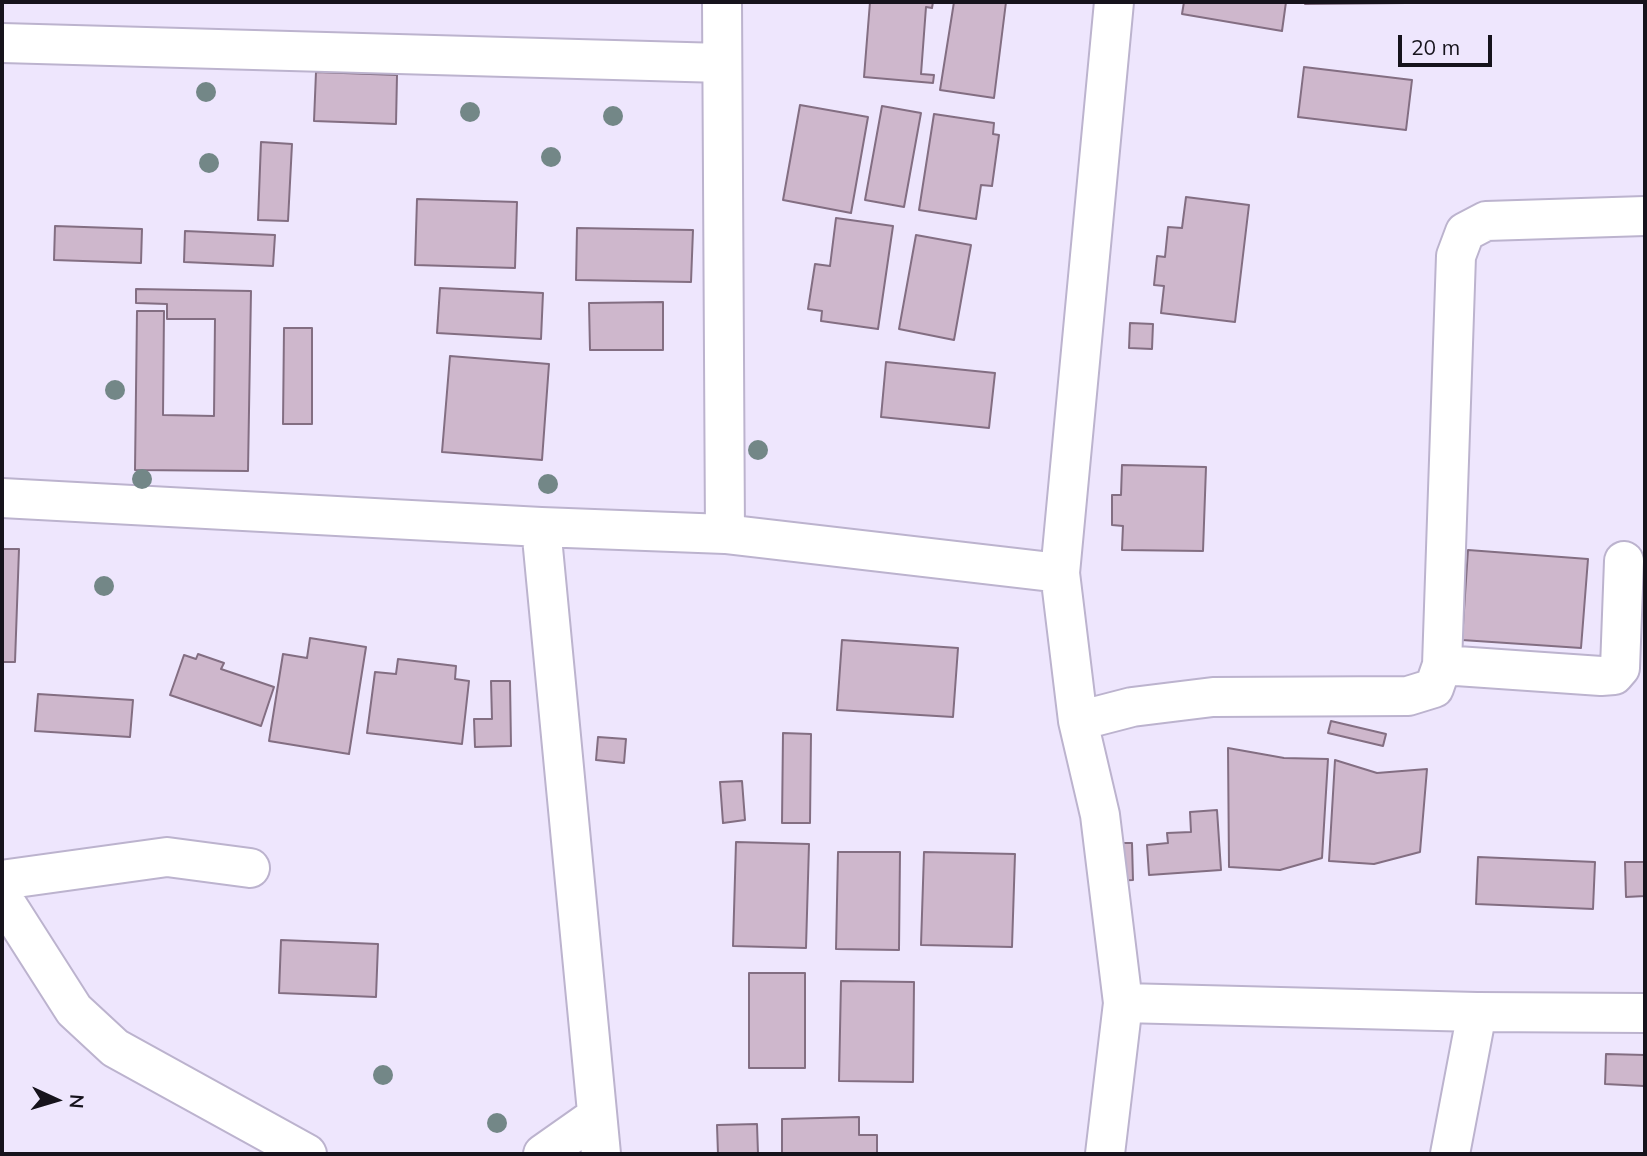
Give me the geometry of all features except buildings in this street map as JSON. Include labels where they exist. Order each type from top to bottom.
[{"type":"street","points":[[722,2],[725,534]]},
{"type":"street","points":[[1105,1154],[1124,1003],[1100,815],[1078,721],[1060,573],[1114,2]]},
{"type":"street","points":[[2,43],[722,63]]},
{"type":"street","points":[[1078,721],[1132,707],[1213,697],[1408,696],[1434,688],[1442,664],[1456,256],[1465,232],[1486,221],[1645,216]]},
{"type":"street","points":[[2,498],[541,527],[725,534],[1060,573]]},
{"type":"street","points":[[541,527],[601,1154]]},
{"type":"street","points":[[1442,664],[1614,675],[1620,668],[1624,561]]},
{"type":"street","points":[[2,880],[167,857],[250,868]]},
{"type":"street","points":[[2,897],[74,1010],[115,1048],[307,1154]]},
{"type":"street","points":[[1124,1003],[1477,1012],[1645,1013]]},
{"type":"street","points":[[1450,1154],[1477,1012]]},
{"type":"street","points":[[543,1154],[597,1116]]}]
